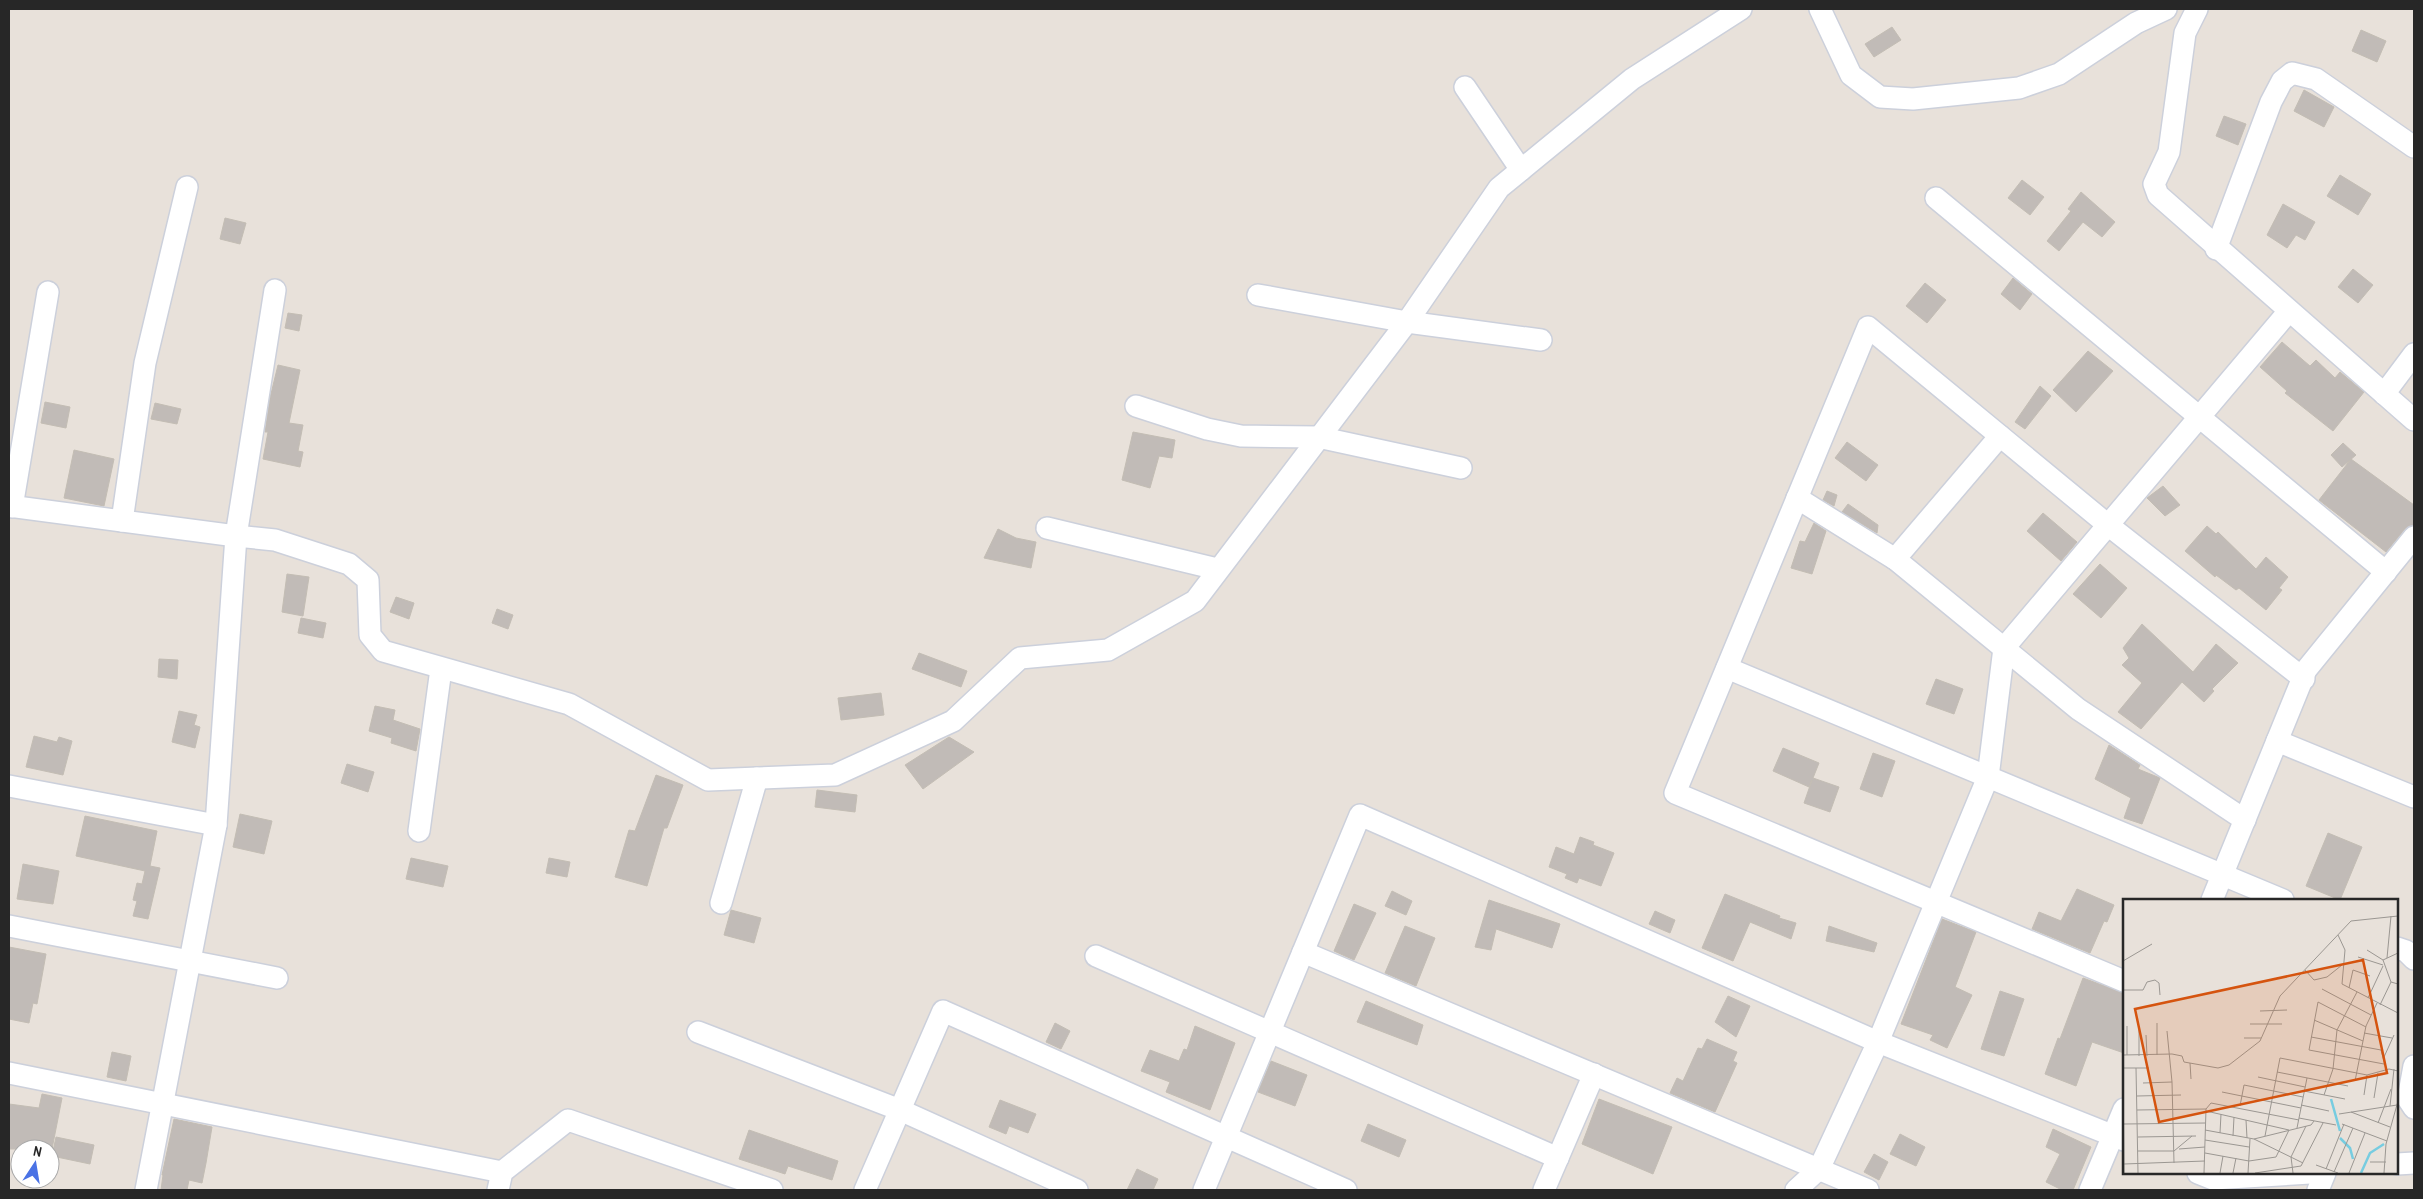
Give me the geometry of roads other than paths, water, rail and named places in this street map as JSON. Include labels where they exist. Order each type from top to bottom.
[{"type":"street","points":[[48,292],[10,506],[275,540],[349,564],[368,580],[370,635],[383,651],[569,704],[708,780],[836,775],[953,721],[1020,658],[1108,650],[1195,601],[1217,569],[1406,322],[1499,188],[1632,79],[1741,9]]},
{"type":"street","points":[[1820,9],[1850,76],[1880,97],[1914,99],[1960,92],[2019,88],[2051,77],[2059,74],[2136,23],[2166,9]]},
{"type":"street","points":[[2197,9],[2185,33],[2169,152],[2154,184],[2158,195],[2216,249],[2414,420]]},
{"type":"street","points":[[2216,249],[2271,102],[2282,82],[2292,73],[2316,79],[2414,147]]},
{"type":"street","points":[[1466,87],[1522,170]]},
{"type":"street","points":[[122,521],[145,363],[187,187]]},
{"type":"street","points":[[1936,198],[2386,572]]},
{"type":"street","points":[[146,1190],[216,825],[236,536],[275,290]]},
{"type":"street","points":[[1258,295],[1406,322],[1541,340]]},
{"type":"street","points":[[1796,1190],[1819,1169],[1878,1042],[1988,777],[2004,648],[2288,311]]},
{"type":"street","points":[[2123,981],[1675,793],[1868,327],[2108,525],[2304,679]]},
{"type":"street","points":[[2384,394],[2414,354]]},
{"type":"street","points":[[1136,406],[1206,428],[1241,436],[1318,437],[1462,468]]},
{"type":"street","points":[[1895,559],[2000,436]]},
{"type":"street","points":[[1797,498],[1895,559],[2078,709],[2245,820]]},
{"type":"street","points":[[1047,528],[1217,569]]},
{"type":"street","points":[[2212,899],[2304,679],[2306,670],[2414,537]]},
{"type":"street","points":[[1727,668],[2281,899]]},
{"type":"street","points":[[418,831],[441,669]]},
{"type":"street","points":[[2277,741],[2414,797]]},
{"type":"street","points":[[721,903],[756,778]]},
{"type":"street","points":[[9,786],[216,825]]},
{"type":"street","points":[[1204,1190],[1360,815],[1878,1042],[2119,1138]]},
{"type":"street","points":[[9,926],[277,978]]},
{"type":"street","points":[[2398,948],[2406,952],[2414,960]]},
{"type":"street","points":[[1303,952],[1868,1190]]},
{"type":"street","points":[[1096,956],[1558,1158]]},
{"type":"street","points":[[865,1190],[943,1010],[1346,1190]]},
{"type":"street","points":[[698,1032],[900,1110],[1077,1190]]},
{"type":"street","points":[[2406,1101],[2414,1066]]},
{"type":"street","points":[[9,1073],[163,1104],[500,1181],[568,1120],[772,1190]]},
{"type":"street","points":[[1544,1190],[1594,1074]]},
{"type":"street","points":[[2090,1190],[2119,1138],[2123,1115]]},
{"type":"street","points":[[2398,1164],[2414,1163]]},
{"type":"street","points":[[2207,1181],[2297,1174]]},
{"type":"street","points":[[2318,1190],[2324,1174]]}]
